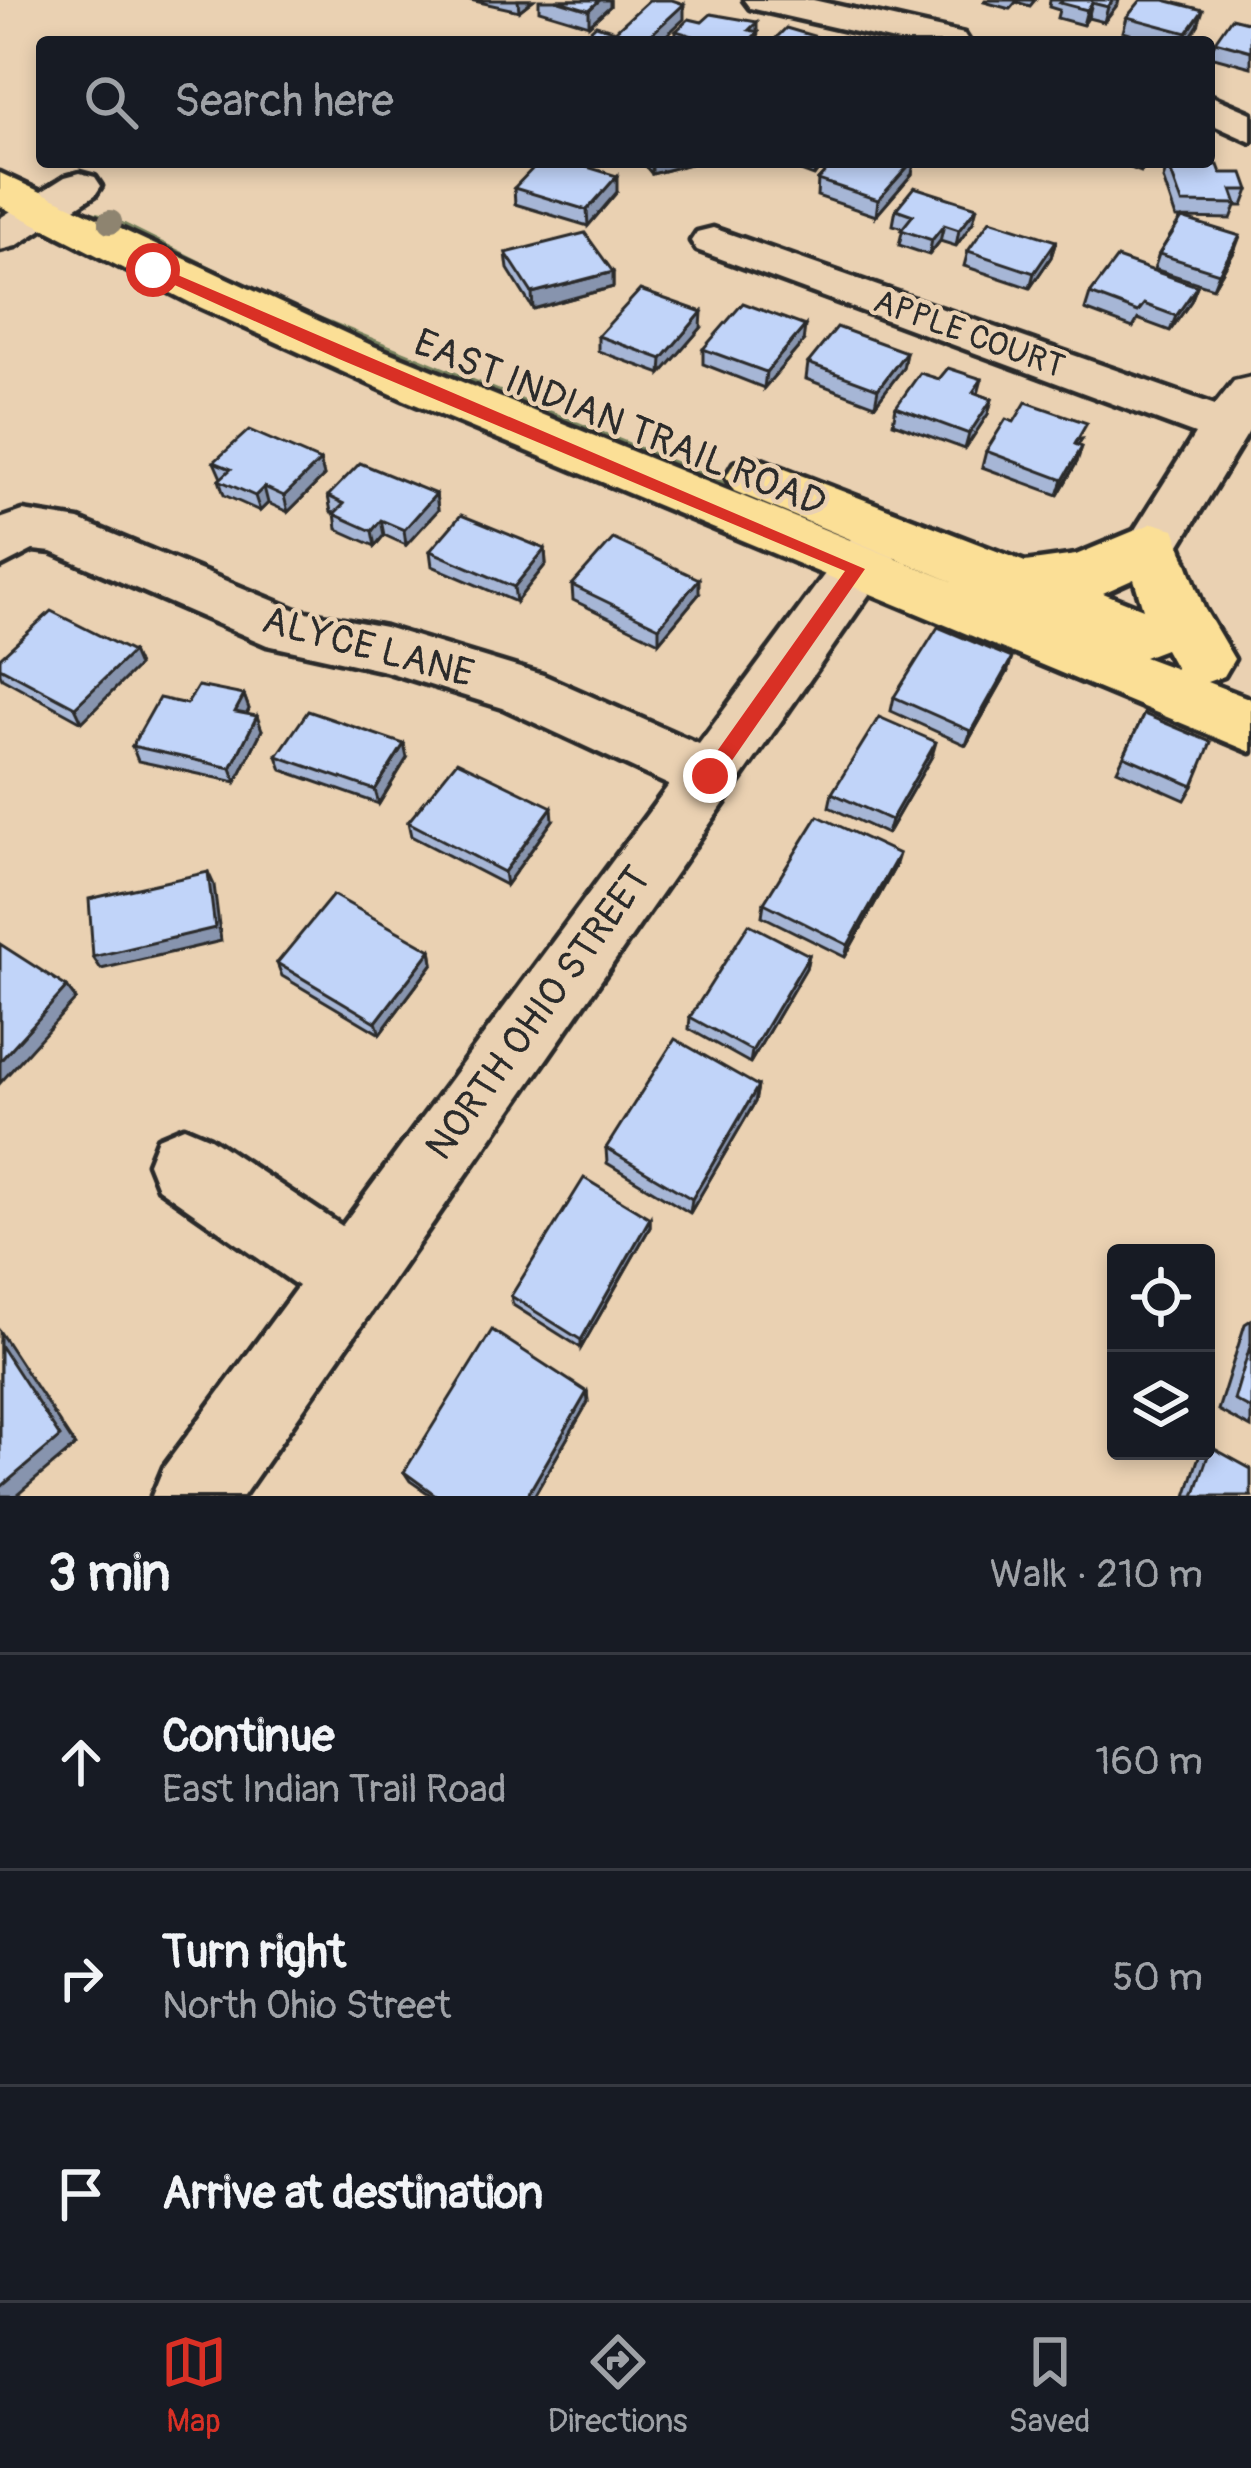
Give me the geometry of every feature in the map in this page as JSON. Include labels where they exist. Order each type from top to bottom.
[{"type":"main road","name":"EAST INDIAN TRAIL ROAD","points":[[0,142],[31,205],[262,320],[871,550],[1251,726]]},
{"type":"main road","points":[[1024,586],[1087,576],[1153,544],[1174,611],[1227,669]]},
{"type":"main road","name":"EAST INDIAN TRAIL ROAD","points":[[871,550],[1024,586],[1227,669]]},
{"type":"street","points":[[763,0],[923,36]]},
{"type":"street","points":[[1215,110],[1251,130]]},
{"type":"street","name":"APPLE COURT","points":[[712,241],[1238,410]]},
{"type":"street","points":[[1153,544],[1238,410]]},
{"type":"street","name":"ALYCE LANE","points":[[12,539],[60,534],[286,630],[385,649],[522,691],[710,776]]},
{"type":"street","name":"NORTH OHIO STREET","points":[[193,1496],[871,550]]},
{"type":"street","points":[[184,1162],[348,1275]]},
{"type":"green space","points":[[81,210],[107,216],[283,303],[747,492],[777,512],[298,319]]},
{"type":"building","points":[[556,0],[600,0],[589,10]]},
{"type":"building","points":[[649,0],[684,4],[649,36],[584,36],[596,25],[615,31]]},
{"type":"building","points":[[1113,0],[1108,7],[1092,3],[1087,10],[1060,3]]},
{"type":"building","points":[[1141,0],[1164,0],[1203,10],[1187,33],[1127,17]]},
{"type":"building","points":[[711,14],[757,22],[749,30],[758,32],[754,36],[693,36],[676,31],[689,19],[702,22]]},
{"type":"building","points":[[1231,18],[1251,23],[1251,51],[1215,41]]},
{"type":"building","points":[[786,28],[813,36],[778,36]]},
{"type":"building","points":[[1218,165],[1221,173],[1243,173],[1249,190],[1232,190],[1237,204],[1182,203],[1169,168]]},
{"type":"building","points":[[533,168],[591,168],[617,176],[587,210],[514,188]]},
{"type":"building","points":[[829,168],[907,168],[878,200],[818,180]]},
{"type":"building","points":[[914,187],[977,207],[959,230],[944,225],[932,240],[901,230],[913,215],[896,209]]},
{"type":"building","points":[[1182,218],[1240,236],[1219,273],[1159,254]]},
{"type":"building","points":[[990,220],[1056,241],[1034,273],[968,251]]},
{"type":"building","points":[[585,233],[613,272],[532,293],[506,253]]},
{"type":"building","points":[[1117,258],[1197,286],[1176,316],[1144,304],[1138,312],[1090,294]]},
{"type":"building","points":[[640,290],[702,312],[662,359],[598,336]]},
{"type":"building","points":[[743,303],[805,326],[766,372],[703,349]]},
{"type":"building","points":[[837,327],[906,352],[878,389],[808,363]]},
{"type":"building","points":[[948,368],[982,379],[973,392],[992,399],[969,434],[896,407],[920,373],[939,379]]},
{"type":"building","points":[[1026,402],[1087,423],[1075,444],[1082,447],[1063,480],[986,451],[1006,419],[1014,422]]},
{"type":"building","points":[[249,430],[320,461],[284,496],[264,487],[255,496],[219,480],[231,469],[214,462]]},
{"type":"building","points":[[360,463],[436,494],[404,530],[381,520],[372,531],[334,514],[344,504],[328,496]]},
{"type":"building","points":[[461,515],[545,549],[514,587],[430,551]]},
{"type":"building","points":[[613,539],[699,579],[659,627],[572,585]]},
{"type":"building","points":[[51,611],[132,652],[75,707],[0,667],[0,658]]},
{"type":"building","points":[[938,627],[1012,658],[971,731],[894,697]]},
{"type":"building","points":[[198,686],[244,695],[235,712],[257,716],[231,768],[132,746],[159,698],[187,704]]},
{"type":"building","points":[[308,711],[404,744],[375,790],[277,756]]},
{"type":"building","points":[[1144,714],[1211,742],[1193,786],[1124,756]]},
{"type":"building","points":[[879,717],[936,742],[891,820],[832,793]]},
{"type":"building","points":[[457,761],[552,807],[504,872],[408,822]]},
{"type":"building","points":[[818,816],[899,854],[848,945],[764,903]]},
{"type":"building","points":[[208,872],[215,928],[93,957],[89,899]]},
{"type":"building","points":[[333,895],[431,950],[376,1022],[277,963]]},
{"type":"building","points":[[749,924],[809,955],[752,1051],[690,1017]]},
{"type":"building","points":[[0,944],[67,987],[0,1061]]},
{"type":"building","points":[[675,1039],[758,1086],[692,1199],[606,1148]]},
{"type":"building","points":[[584,1178],[650,1218],[581,1340],[511,1296]]},
{"type":"building","points":[[492,1330],[587,1392],[527,1496],[437,1496],[404,1472]]},
{"type":"building","points":[[1251,1343],[1251,1409],[1234,1400]]},
{"type":"building","points":[[0,1345],[60,1437],[0,1488]]},
{"type":"building","points":[[1215,1449],[1251,1469],[1251,1496],[1194,1496],[1206,1460],[1215,1460]]},
{"type":"route","points":[[153,270],[345,356],[856,569],[710,776]]}]
